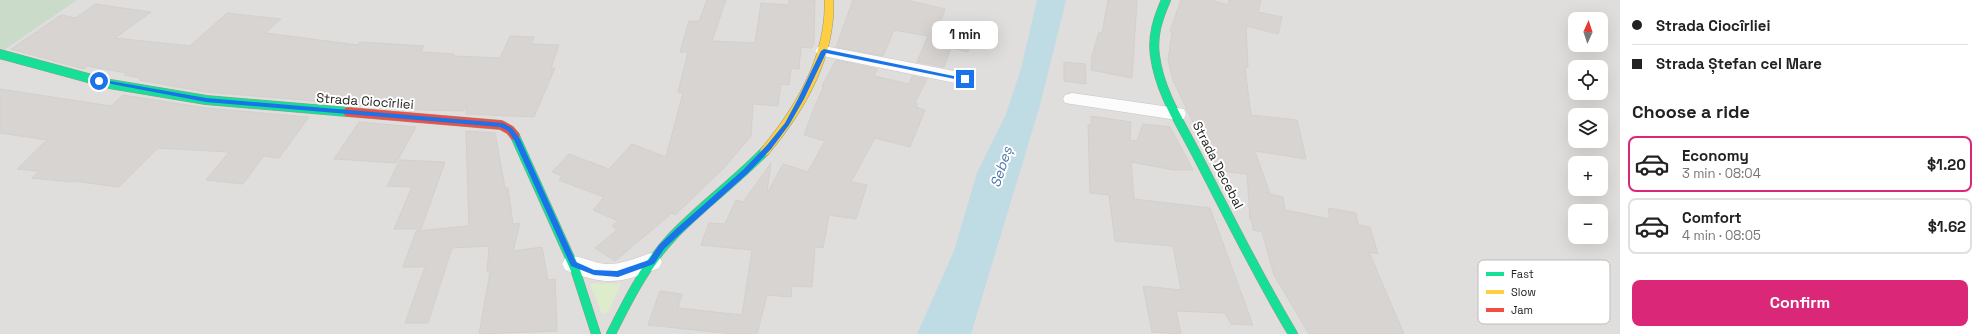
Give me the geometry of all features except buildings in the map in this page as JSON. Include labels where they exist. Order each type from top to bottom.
[{"type":"street","points":[[611,334],[640,278],[667,242],[745,172],[769,147],[787,124],[824,51],[830,28],[831,7],[829,0]]},
{"type":"street","name":"Strada Decebal","points":[[1166,0],[1157,24],[1155,54],[1160,75],[1177,114],[1261,279],[1293,334]]},
{"type":"street","points":[[824,51],[965,79]]},
{"type":"street","name":"Strada Ciocîrliei","points":[[0,54],[110,84],[206,100],[501,125],[510,130],[517,139],[573,264],[596,334]]},
{"type":"street","points":[[1072,99],[1177,114]]},
{"type":"street","points":[[573,264],[594,272],[618,274],[651,262]]},
{"type":"shaded area","points":[[0,0],[1620,0],[1620,334],[0,334]]},
{"type":"green space","points":[[0,0],[77,0],[4,50],[0,49]]},
{"type":"green space","points":[[590,284],[621,284],[608,312],[602,314]]},
{"type":"water","name":"Sebeș","points":[[1037,0],[1066,0],[1040,105],[971,334],[917,334],[954,251],[977,173],[1006,114],[1021,69]]},
{"type":"traffic: fast","points":[[1166,0],[1158,20],[1154,49],[1158,71],[1168,99],[1246,251],[1293,334]]},
{"type":"traffic: fast","points":[[0,54],[110,84],[206,100],[348,112]]},
{"type":"traffic: fast","points":[[515,136],[575,269],[596,334]]},
{"type":"traffic: fast","points":[[611,334],[645,272],[671,238],[754,163],[765,151]]},
{"type":"traffic: slow","points":[[765,151],[777,137],[801,101],[820,59],[830,19],[829,0]]},
{"type":"traffic: jam","points":[[348,112],[501,125],[510,130],[515,136]]},
{"type":"route","points":[[99,81],[158,93],[237,104],[501,125],[510,130],[517,139],[573,264],[594,272],[618,274],[651,262],[662,247],[745,172],[769,147],[787,124],[824,51],[965,79]]}]
